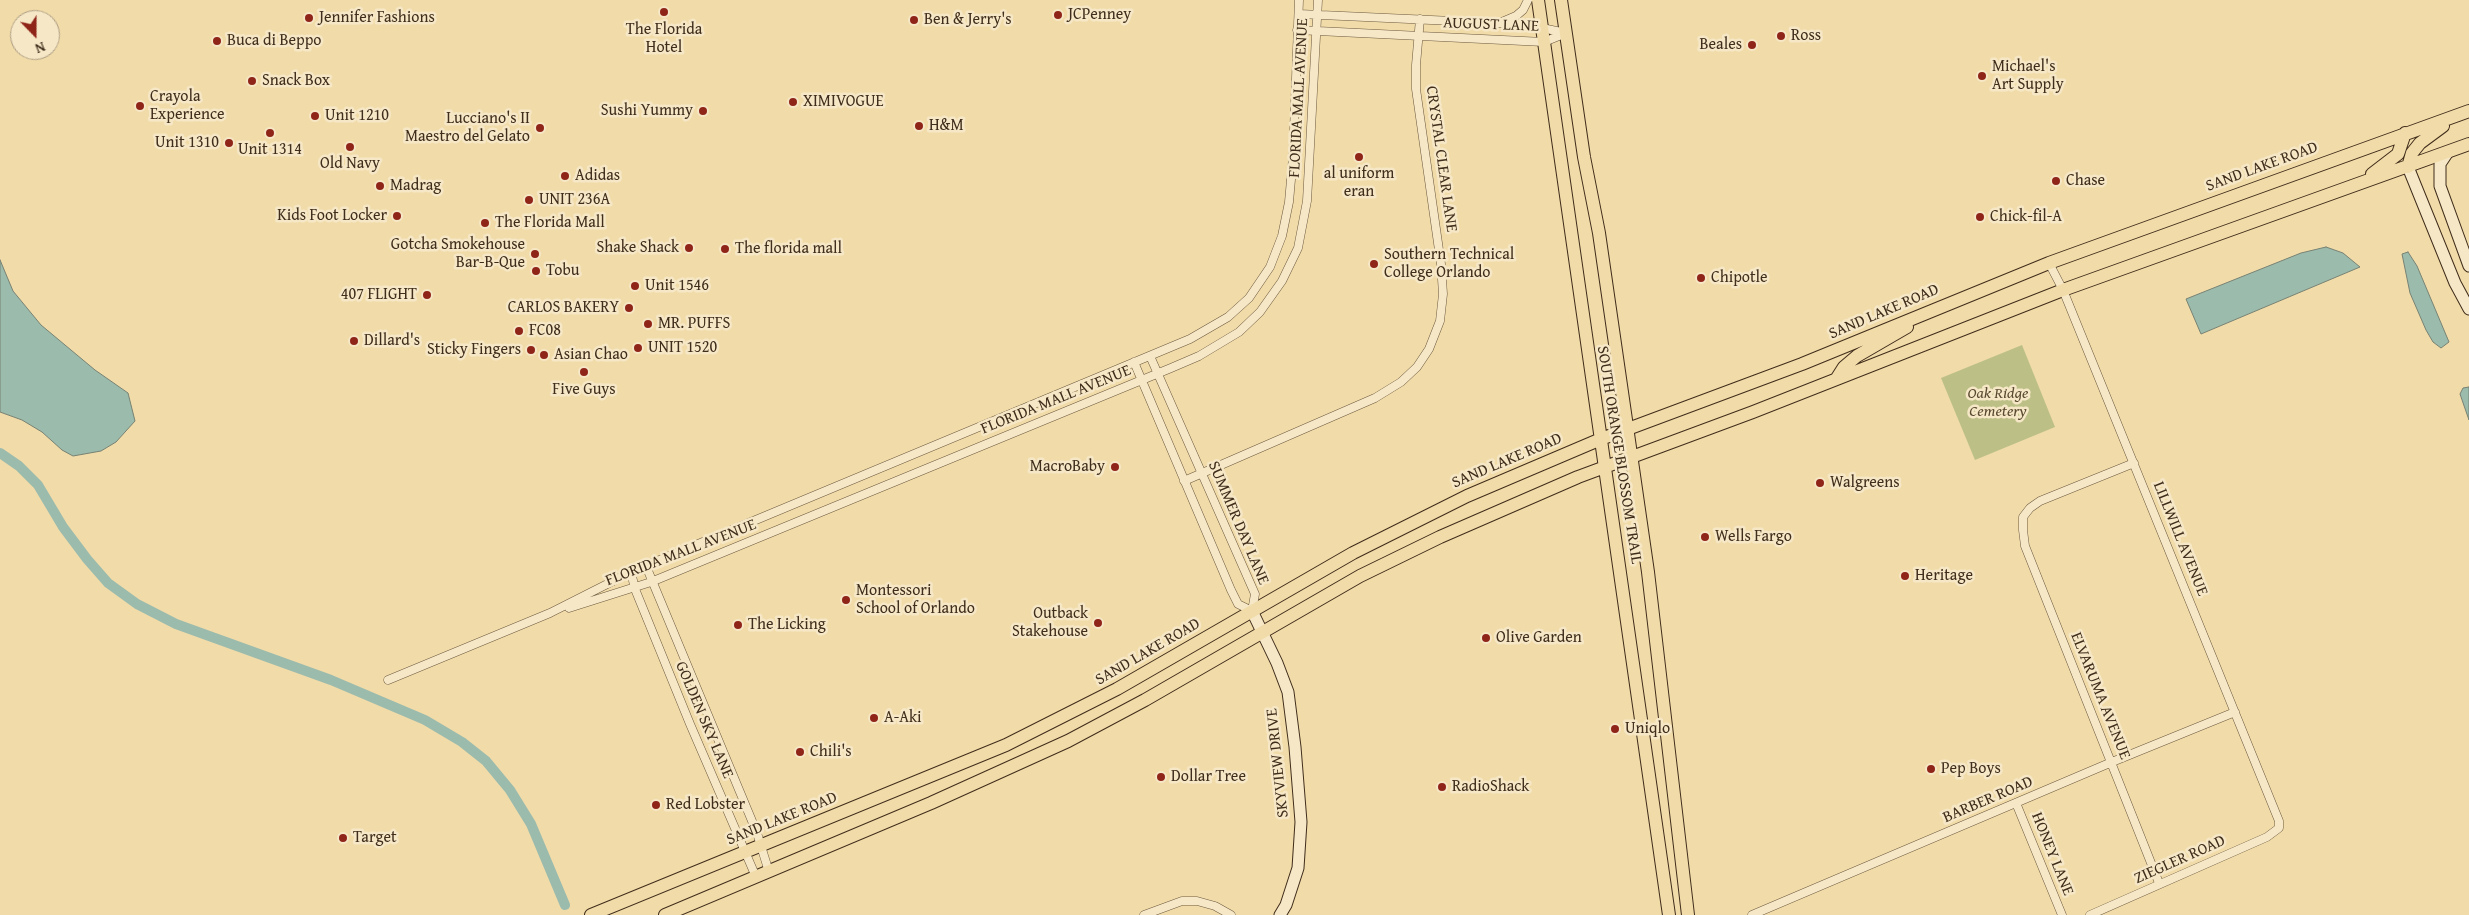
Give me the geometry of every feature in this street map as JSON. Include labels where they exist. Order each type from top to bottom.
[{"type":"main road","name":"SOUTH ORANGE BLOSSOM TRAIL","points":[[1538,0],[1669,915]]},
{"type":"main road","name":"SOUTH ORANGE BLOSSOM TRAIL","points":[[1561,0],[1584,157],[1599,233],[1655,624],[1688,915]]},
{"type":"main road","name":"SAND LAKE ROAD","points":[[590,915],[964,764],[1060,719],[1117,689],[1402,527],[1467,496],[1601,439],[1792,368],[2049,263],[2469,111]]},
{"type":"main road","points":[[2408,167],[2412,153],[2432,132],[2469,111]]},
{"type":"main road","points":[[2356,185],[2398,154],[2405,133]]},
{"type":"main road","points":[[665,915],[967,788],[1068,741],[1129,709],[1403,554],[1605,467],[2063,290],[2469,144]]},
{"type":"main road","points":[[1837,378],[1844,367],[1857,356],[1951,302]]},
{"type":"main road","points":[[1060,719],[1068,741]]},
{"type":"street","name":"FLORIDA MALL AVENUE","points":[[388,680],[550,613],[646,566],[1204,333],[1228,317],[1249,298],[1270,267],[1282,236],[1290,202],[1296,30],[1299,0]]},
{"type":"street","name":"FLORIDA MALL AVENUE","points":[[550,613],[635,589],[1157,374],[1199,356],[1239,332],[1260,312],[1282,281],[1298,248],[1307,201],[1318,0]]},
{"type":"street","points":[[1497,23],[1516,16],[1523,10],[1528,0]]},
{"type":"street","name":"AUGUST LANE","points":[[1299,14],[1497,23],[1542,28],[1566,33]]},
{"type":"street","name":"CRYSTAL CLEAR LANE","points":[[1184,481],[1375,398],[1402,382],[1417,367],[1429,350],[1440,321],[1443,294],[1441,264],[1416,89],[1417,37],[1420,19]]},
{"type":"street","name":"AUGUST LANE","points":[[1296,30],[1544,42],[1566,33]]},
{"type":"street","points":[[2448,152],[2440,164],[2440,186],[2469,266]]},
{"type":"street","points":[[2408,167],[2455,283],[2469,310]]},
{"type":"street","name":"LILLWILL AVENUE","points":[[2049,263],[2063,290],[2278,815],[2279,828]]},
{"type":"street","name":"SUMMER DAY LANE","points":[[1134,362],[1140,381],[1238,604],[1252,611],[1255,594],[1150,356]]},
{"type":"street","name":"ELVARUMA AVENUE","points":[[2134,463],[2040,501],[2030,508],[2023,517],[2026,546],[2159,884]]},
{"type":"street","points":[[758,519],[764,535]]},
{"type":"street","name":"GOLDEN SKY LANE","points":[[646,566],[761,845],[769,872]]},
{"type":"street","name":"GOLDEN SKY LANE","points":[[632,572],[635,589],[756,877]]},
{"type":"street","name":"SKYVIEW DRIVE","points":[[1252,611],[1277,663],[1288,692],[1301,822],[1298,868],[1286,905],[1280,915]]},
{"type":"street","name":"BARBER ROAD","points":[[1752,915],[2112,762],[2235,712]]},
{"type":"street","name":"HONEY LANE","points":[[2016,803],[2062,915]]},
{"type":"street","name":"ZIEGLER ROAD","points":[[2090,915],[2267,837],[2279,828]]},
{"type":"street","points":[[1144,915],[1182,901],[1197,900],[1215,906],[1231,915]]},
{"type":"green space","name":"Oak Ridge Cemetery","points":[[2022,345],[2055,427],[1975,460],[1941,378]]},
{"type":"shaded area","points":[[2326,247],[2343,253],[2360,267],[2201,334],[2186,299],[2301,253]]},
{"type":"shaded area","points":[[2408,252],[2417,266],[2449,342],[2441,348],[2433,342],[2426,330],[2410,293],[2402,254]]},
{"type":"shaded area","points":[[0,260],[13,291],[41,325],[95,370],[128,393],[135,421],[116,442],[101,451],[73,456],[62,450],[42,432],[22,420],[0,412]]},
{"type":"shaded area","points":[[2469,387],[2469,420],[2460,394],[2463,388]]},
{"type":"waterway","points":[[0,453],[19,466],[38,485],[63,527],[108,583],[137,604],[176,624],[331,680],[425,720],[462,742],[486,761],[510,790],[531,824],[565,905]]},
{"type":"place","name":"The Florida Hotel","points":[[664,12]]},
{"type":"place","name":"JCPenney","points":[[1058,15]]},
{"type":"place","name":"Jennifer Fashions","points":[[309,18]]},
{"type":"place","name":"Ben & Jerry's","points":[[914,20]]},
{"type":"place","name":"Ross","points":[[1781,36]]},
{"type":"place","name":"Buca di Beppo","points":[[217,41]]},
{"type":"place","name":"Beales","points":[[1752,45]]},
{"type":"place","name":"Michael's Art Supply","points":[[1982,76]]},
{"type":"place","name":"Snack Box","points":[[252,81]]},
{"type":"place","name":"XIMIVOGUE","points":[[793,102]]},
{"type":"place","name":"Crayola Experience","points":[[140,106]]},
{"type":"place","name":"Sushi Yummy","points":[[703,111]]},
{"type":"place","name":"Unit 1210","points":[[315,116]]},
{"type":"place","name":"H&M","points":[[919,126]]},
{"type":"place","name":"Lucciano's II Maestro del Gelato","points":[[540,128]]},
{"type":"place","name":"Unit 1314","points":[[270,133]]},
{"type":"place","name":"Unit 1310","points":[[229,143]]},
{"type":"place","name":"Old Navy","points":[[350,147]]},
{"type":"place","name":"al uniform eran","points":[[1359,157]]},
{"type":"place","name":"Adidas","points":[[565,176]]},
{"type":"place","name":"Chase","points":[[2056,181]]},
{"type":"place","name":"Madrag","points":[[380,186]]},
{"type":"place","name":"UNIT 236A","points":[[529,200]]},
{"type":"place","name":"Kids Foot Locker","points":[[397,216]]},
{"type":"place","name":"Chick-fil-A","points":[[1980,217]]},
{"type":"place","name":"The Florida Mall","points":[[485,223]]},
{"type":"place","name":"Shake Shack","points":[[689,248]]},
{"type":"place","name":"The florida mall","points":[[725,249]]},
{"type":"place","name":"Gotcha Smokehouse Bar-B-Que","points":[[535,254]]},
{"type":"place","name":"Southern Technical College Orlando","points":[[1374,264]]},
{"type":"place","name":"Tobu","points":[[536,271]]},
{"type":"place","name":"Chipotle","points":[[1701,278]]},
{"type":"place","name":"Unit 1546","points":[[635,286]]},
{"type":"place","name":"407 FLIGHT","points":[[427,295]]},
{"type":"place","name":"CARLOS BAKERY","points":[[629,308]]},
{"type":"place","name":"MR. PUFFS","points":[[648,324]]},
{"type":"place","name":"FC08","points":[[519,331]]},
{"type":"place","name":"Dillard's","points":[[354,341]]},
{"type":"place","name":"UNIT 1520","points":[[638,348]]},
{"type":"place","name":"Sticky Fingers","points":[[531,350]]},
{"type":"place","name":"Asian Chao","points":[[544,355]]},
{"type":"place","name":"Five Guys","points":[[584,372]]},
{"type":"place","name":"MacroBaby","points":[[1115,467]]},
{"type":"place","name":"Walgreens","points":[[1820,483]]},
{"type":"place","name":"Wells Fargo","points":[[1705,537]]},
{"type":"place","name":"Heritage","points":[[1905,576]]},
{"type":"place","name":"Montessori School of Orlando","points":[[846,600]]},
{"type":"place","name":"Outback Stakehouse","points":[[1098,623]]},
{"type":"place","name":"The Licking","points":[[738,625]]},
{"type":"place","name":"Olive Garden","points":[[1486,638]]},
{"type":"place","name":"A-Aki","points":[[874,718]]},
{"type":"place","name":"Uniqlo","points":[[1615,729]]},
{"type":"place","name":"Chili's","points":[[800,752]]},
{"type":"place","name":"Pep Boys","points":[[1931,769]]},
{"type":"place","name":"Dollar Tree","points":[[1161,777]]},
{"type":"place","name":"RadioShack","points":[[1442,787]]},
{"type":"place","name":"Red Lobster","points":[[656,805]]},
{"type":"place","name":"Target","points":[[343,838]]}]
